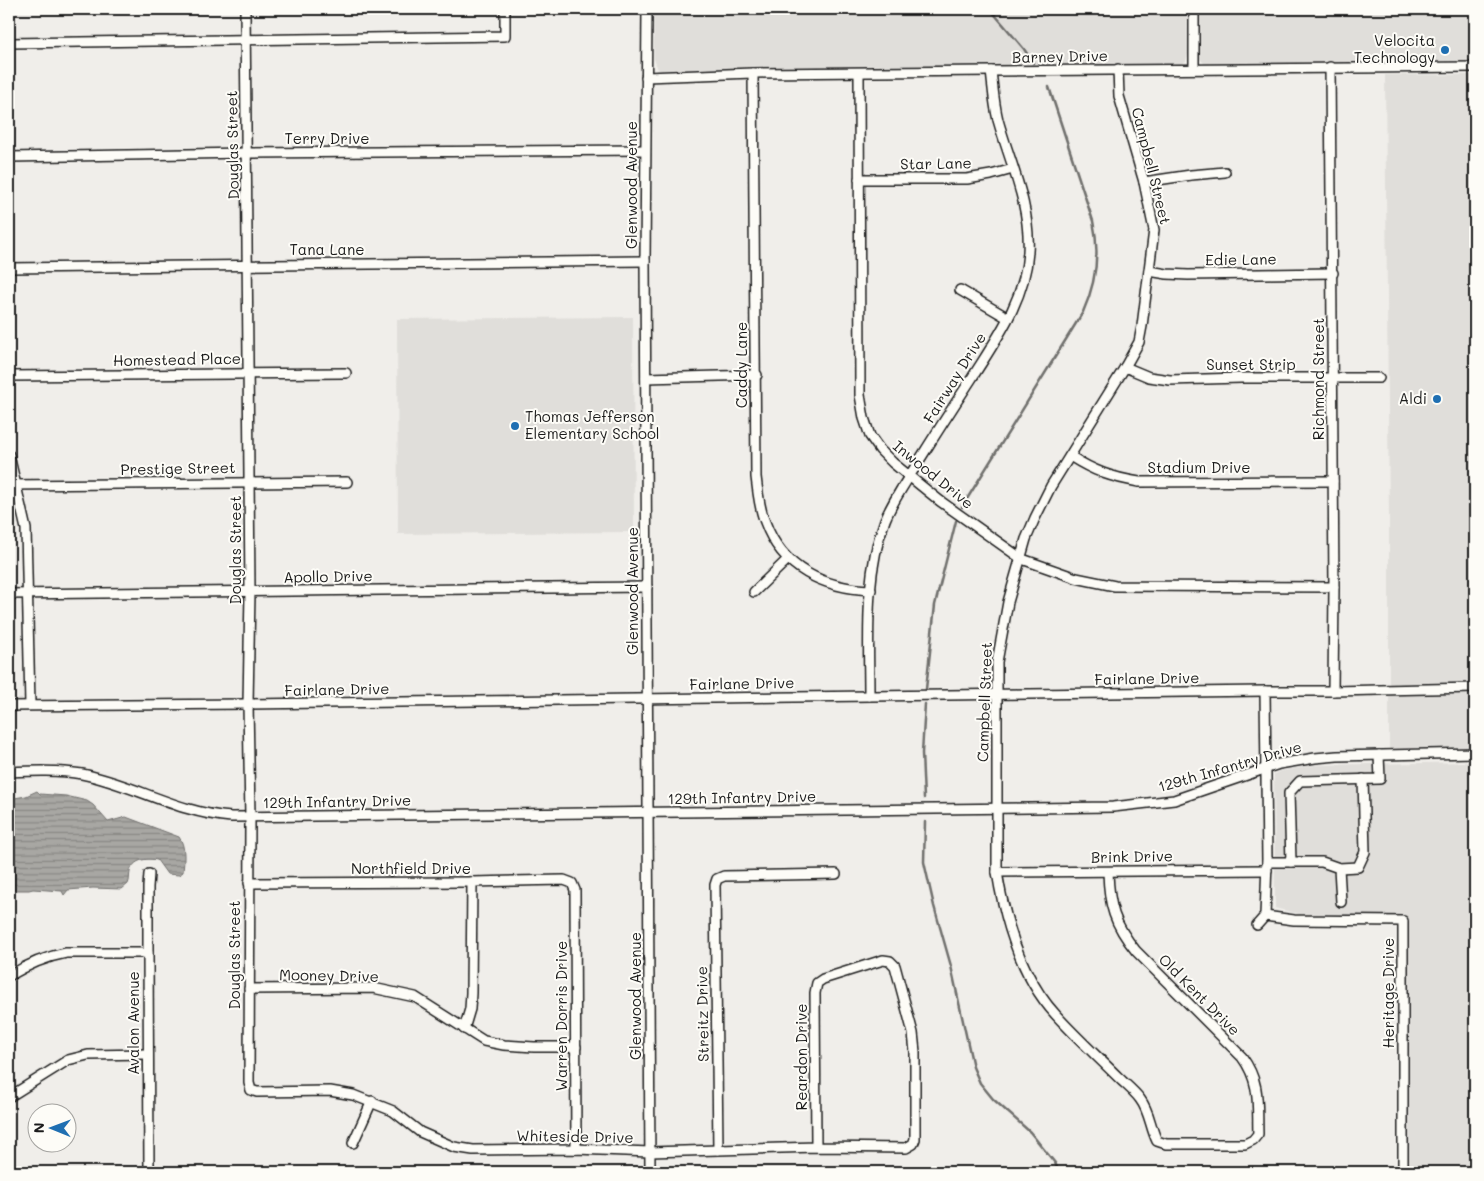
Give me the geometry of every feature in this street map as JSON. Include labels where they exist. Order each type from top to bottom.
[{"type":"street","name":"Douglas Street","points":[[245,9],[250,592],[248,704],[250,817],[248,883],[249,1083],[251,1090]]},
{"type":"street","points":[[9,43],[505,36],[505,9]]},
{"type":"street","name":"Glenwood Avenue","points":[[647,9],[645,261],[650,1172]]},
{"type":"street","points":[[1194,9],[1194,68]]},
{"type":"street","name":"Barney Drive","points":[[646,77],[753,73],[1475,66]]},
{"type":"street","name":"Richmond Street","points":[[1330,67],[1333,691]]},
{"type":"street","name":"Campbell Street","points":[[1118,70],[1120,96],[1144,182],[1154,230],[1139,342],[1045,496],[1026,539],[1022,559],[1008,602],[997,662],[997,872],[1000,890],[1017,951],[1024,968],[1055,1014],[1140,1100],[1150,1118],[1157,1141]]},
{"type":"street","name":"Fairway Drive","points":[[869,696],[871,590],[876,549],[886,518],[896,497],[1008,318],[1019,297],[1025,278],[1028,224],[993,101],[991,71]]},
{"type":"street","name":"Caddy Lane","points":[[753,73],[756,477],[758,500],[764,522],[788,559],[807,574],[827,583],[852,589],[871,590]]},
{"type":"street","name":"Inwood Drive","points":[[859,73],[860,396],[870,436],[880,450],[940,501],[1022,559],[1076,578],[1115,586],[1334,587]]},
{"type":"street","name":"Terry Drive","points":[[9,157],[645,150]]},
{"type":"street","name":"Star Lane","points":[[859,179],[967,179],[1013,169]]},
{"type":"street","points":[[1144,182],[1226,172]]},
{"type":"street","name":"Tana Lane","points":[[9,268],[645,261]]},
{"type":"street","name":"Edie Lane","points":[[1149,271],[1188,275],[1332,273]]},
{"type":"street","points":[[960,290],[1008,318]]},
{"type":"street","name":"Sunset Strip","points":[[1125,367],[1149,376],[1170,380],[1380,378]]},
{"type":"street","name":"Homestead Place","points":[[9,376],[346,373]]},
{"type":"street","points":[[646,378],[756,375]]},
{"type":"street","points":[[9,455],[12,485],[26,529],[30,705]]},
{"type":"street","name":"Stadium Drive","points":[[1070,456],[1098,472],[1114,478],[1139,482],[1333,481]]},
{"type":"street","name":"Prestige Street","points":[[12,485],[347,482]]},
{"type":"street","points":[[754,592],[788,559]]},
{"type":"street","name":"Apollo Drive","points":[[9,594],[647,587]]},
{"type":"street","name":"Fairlane Drive","points":[[9,706],[647,700],[1475,688]]},
{"type":"street","points":[[1256,925],[1265,916],[1267,866],[1266,691]]},
{"type":"street","name":"129th Infantry Drive","points":[[9,772],[82,774],[193,812],[214,816],[1113,807],[1167,801],[1295,760],[1379,755],[1475,753]]},
{"type":"street","points":[[1291,862],[1289,793],[1300,781],[1380,778],[1379,755]]},
{"type":"street","points":[[1341,902],[1339,868],[1358,866],[1365,852],[1363,779]]},
{"type":"street","name":"Brink Drive","points":[[997,872],[1108,872],[1267,866],[1291,862],[1322,862],[1339,868]]},
{"type":"street","name":"Old Kent Drive","points":[[1108,872],[1109,894],[1122,934],[1242,1057],[1255,1078],[1258,1134],[1253,1140],[1245,1144],[1166,1144],[1157,1141]]},
{"type":"street","name":"Avalon Avenue","points":[[149,874],[149,1172]]},
{"type":"street","name":"Streitz Drive","points":[[718,1150],[715,885],[718,879],[724,876],[836,874]]},
{"type":"street","name":"Northfield Drive","points":[[248,883],[564,880],[572,883]]},
{"type":"street","points":[[464,1029],[470,1009],[472,993],[472,882]]},
{"type":"street","name":"Warren Dorris Drive","points":[[572,883],[575,890],[576,1149]]},
{"type":"street","name":"Heritage Drive","points":[[1265,916],[1294,920],[1402,921],[1403,1172]]},
{"type":"street","points":[[9,976],[37,960],[66,953],[148,953]]},
{"type":"street","name":"Reardon Drive","points":[[816,1147],[815,993],[817,983],[823,979],[884,960],[890,961]]},
{"type":"street","name":"Whiteside Drive","points":[[251,1090],[257,1092],[330,1091],[353,1095],[393,1111],[420,1132],[454,1147],[473,1150],[576,1149],[650,1152],[816,1147],[906,1148],[913,1144],[916,1139],[915,1052],[913,1033],[895,966],[890,961]]},
{"type":"street","name":"Mooney Drive","points":[[249,989],[373,988],[398,992],[415,997],[484,1041],[504,1045],[534,1047],[576,1047]]},
{"type":"street","points":[[9,1098],[68,1060],[95,1054],[148,1054]]},
{"type":"street","points":[[353,1143],[372,1101]]},
{"type":"shaded area","points":[[653,9],[1187,9],[1188,55],[1186,61],[1181,64],[661,71],[658,69],[654,59]]},
{"type":"shaded area","points":[[1199,9],[1475,9],[1475,61],[1205,64],[1197,56]]},
{"type":"shaded area","points":[[1385,75],[1475,75],[1475,747],[1389,749]]},
{"type":"shaded area","name":"Thomas Jefferson Elementary School","points":[[633,317],[634,532],[398,534],[397,319]]},
{"type":"shaded area","points":[[1475,762],[1475,1172],[1408,1172],[1404,916],[1299,914],[1275,908],[1274,774],[1280,771],[1315,765]]},
{"type":"shaded area","points":[[37,791],[40,794],[66,796],[87,801],[108,822],[126,817],[179,837],[184,849],[183,872],[179,875],[167,874],[157,860],[145,859],[134,864],[130,872],[128,884],[122,889],[93,888],[68,890],[64,895],[62,891],[9,890],[9,799],[26,796]]},
{"type":"waterway","points":[[990,9],[1024,49],[1033,63]]},
{"type":"waterway","points":[[962,507],[1083,312],[1094,279],[1096,244],[1093,221],[1049,87]]},
{"type":"waterway","points":[[926,689],[935,605],[956,521]]},
{"type":"waterway","points":[[924,798],[922,753],[925,704]]},
{"type":"waterway","points":[[925,822],[924,862],[951,966],[973,1067],[980,1083],[993,1099],[1030,1132],[1055,1163],[1059,1172]]},
{"type":"place","name":"Velocita Technology","points":[[1445,50]]},
{"type":"place","name":"Aldi","points":[[1437,399]]},
{"type":"place","name":"Thomas Jefferson Elementary School","points":[[515,426]]}]
